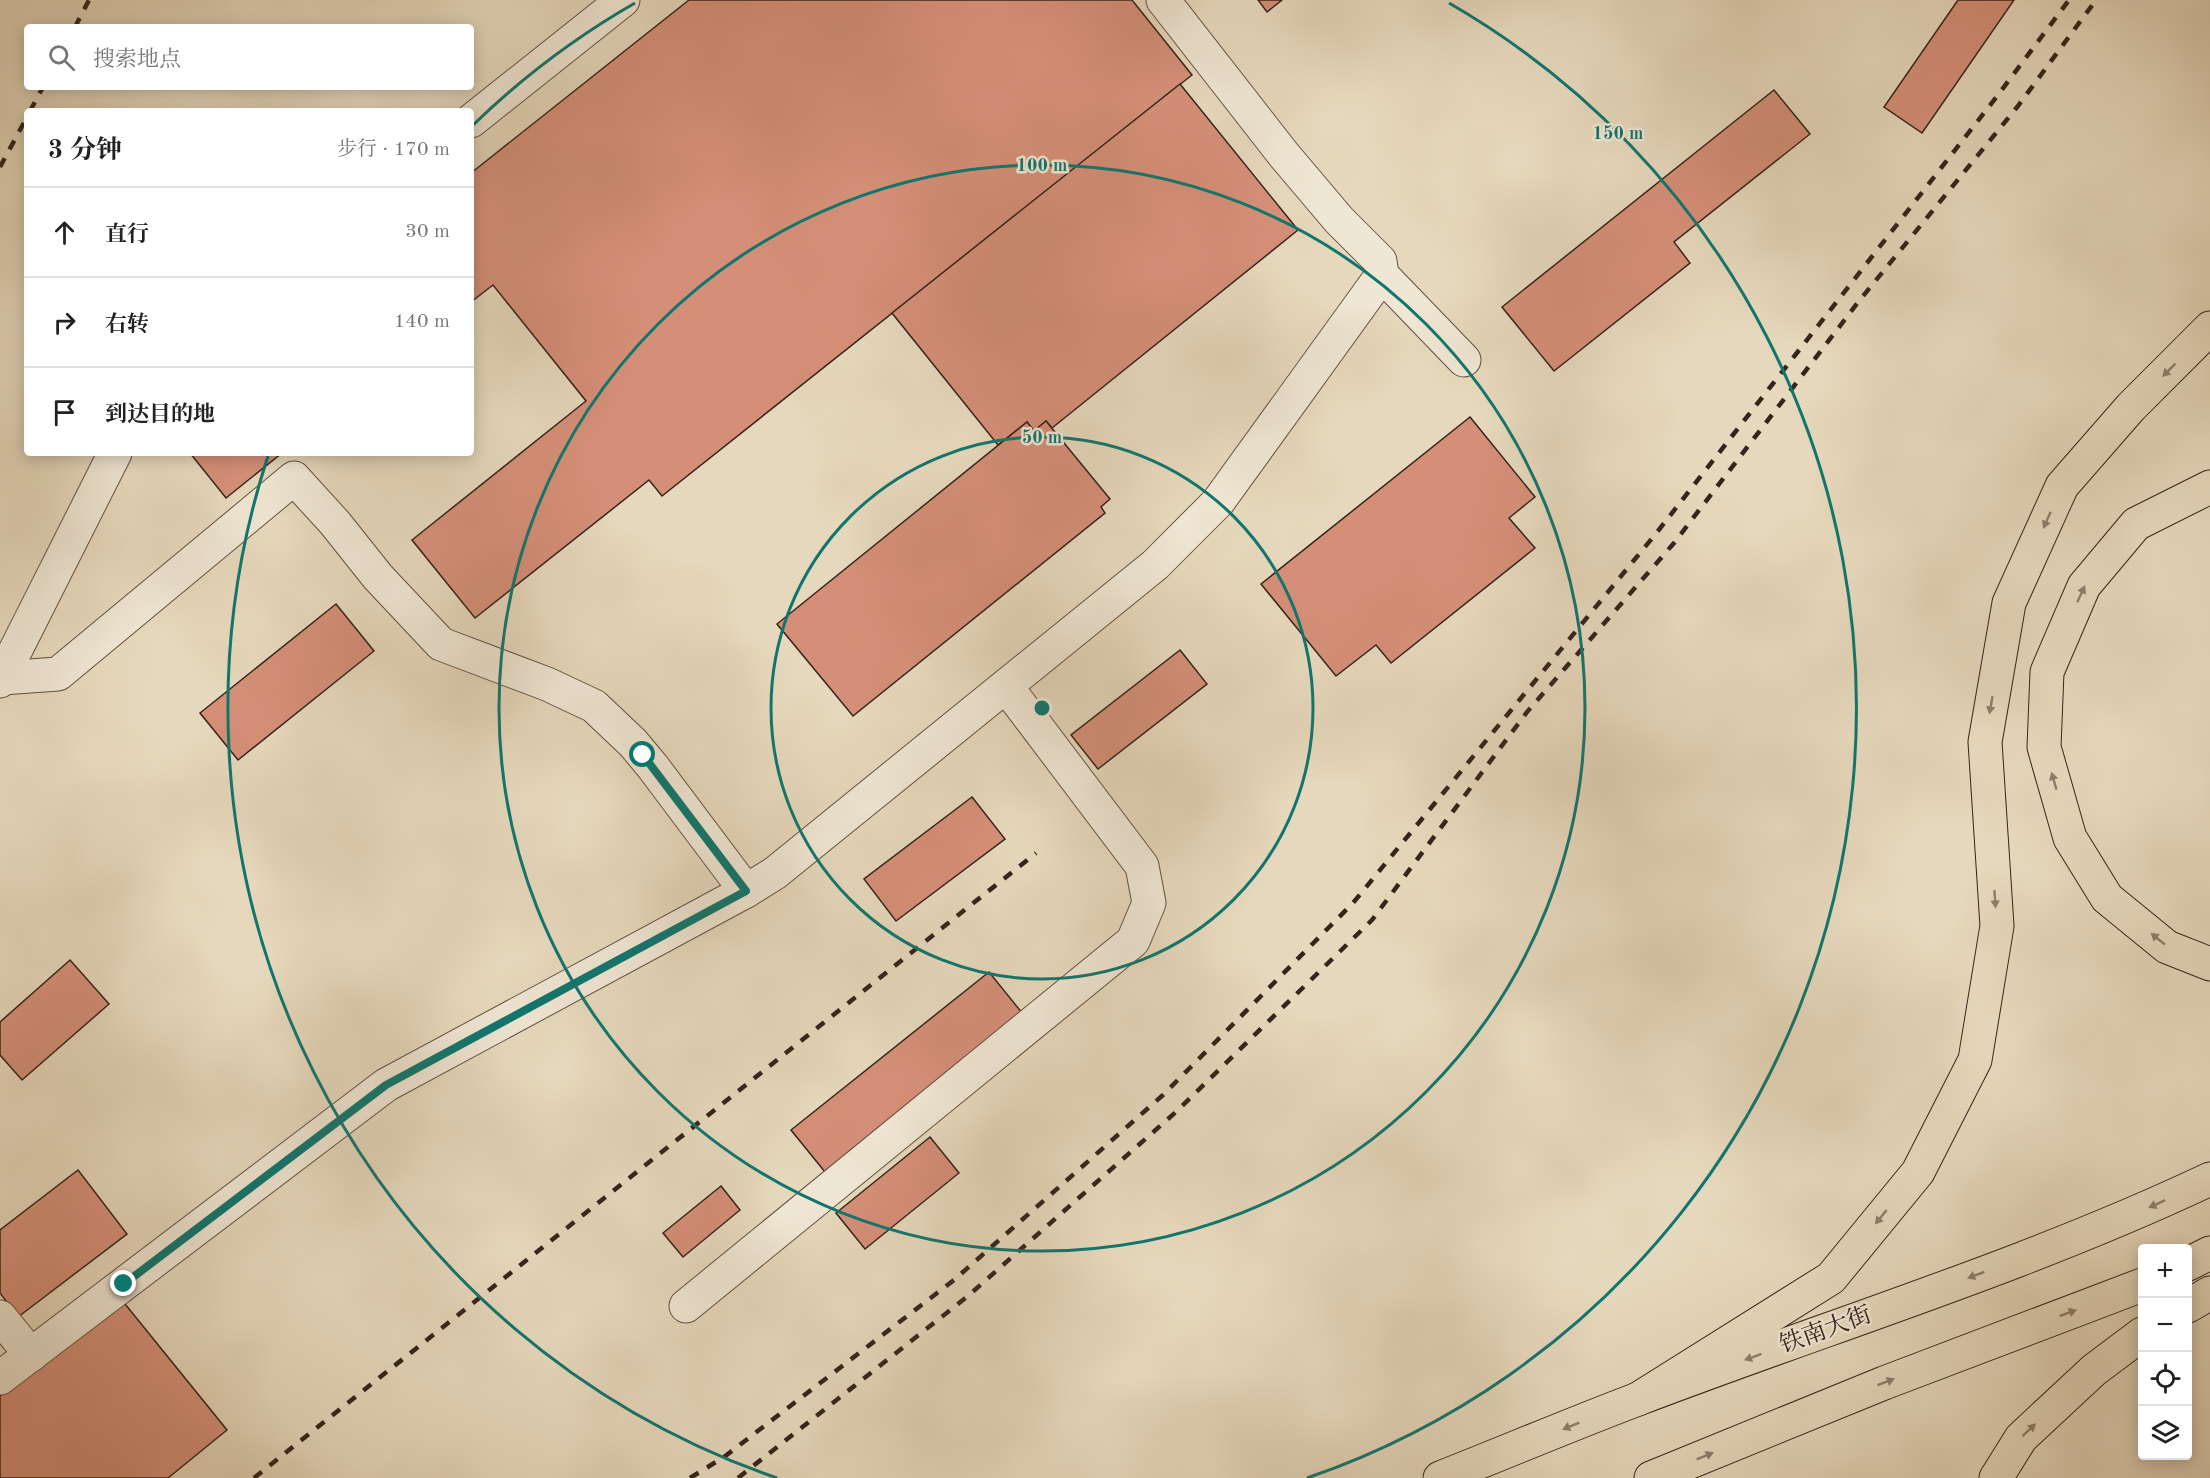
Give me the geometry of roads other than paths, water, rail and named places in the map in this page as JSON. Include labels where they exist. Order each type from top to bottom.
[{"type":"main road","points":[[1638,1399],[1831,1278],[1918,1172],[1976,1060],[1997,926],[1985,742],[2009,603],[2062,486],[2131,407],[2210,328]]},
{"type":"main road","points":[[2210,487],[2136,524],[2084,586],[2047,672],[2044,747],[2070,838],[2107,898],[2167,947],[2210,964]]},
{"type":"main road","name":"铁南大街","points":[[1440,1478],[1638,1399],[1860,1319],[2139,1212],[2210,1179]]},
{"type":"main road","points":[[2192,1262],[2210,1253]]},
{"type":"main road","points":[[1651,1478],[1884,1383],[2138,1287]]},
{"type":"main road","points":[[2192,1303],[2210,1293]]},
{"type":"main road","points":[[1996,1478],[2021,1438],[2094,1370],[2138,1337]]},
{"type":"lane","points":[[474,119],[623,0]]},
{"type":"lane","points":[[1163,0],[1284,155],[1339,220],[1380,261],[1382,275],[1464,360]]},
{"type":"lane","points":[[0,1378],[386,1085],[746,891],[775,873],[1155,565],[1218,502],[1382,275]]},
{"type":"lane","points":[[1,680],[113,456]]},
{"type":"lane","points":[[1,680],[58,674],[294,478],[335,523],[378,577],[441,644],[547,684],[594,706],[633,743],[653,767],[746,891]]},
{"type":"lane","points":[[686,1306],[1133,941],[1149,903],[1142,866],[1006,686]]},
{"type":"lane","points":[[0,1317],[31,1355]]},
{"type":"railway","points":[[77,24],[89,0]]},
{"type":"railway","points":[[690,1478],[724,1457],[954,1280],[1163,1095],[1353,903],[1658,531],[1998,95],[2069,0]]},
{"type":"railway","points":[[738,1478],[968,1296],[1177,1111],[1372,920],[1527,712],[1674,543],[1859,301],[2018,106],[2096,0]]},
{"type":"railway","points":[[32,108],[41,90]]},
{"type":"railway","points":[[0,167],[24,123]]},
{"type":"railway","points":[[254,1478],[1036,853]]}]
